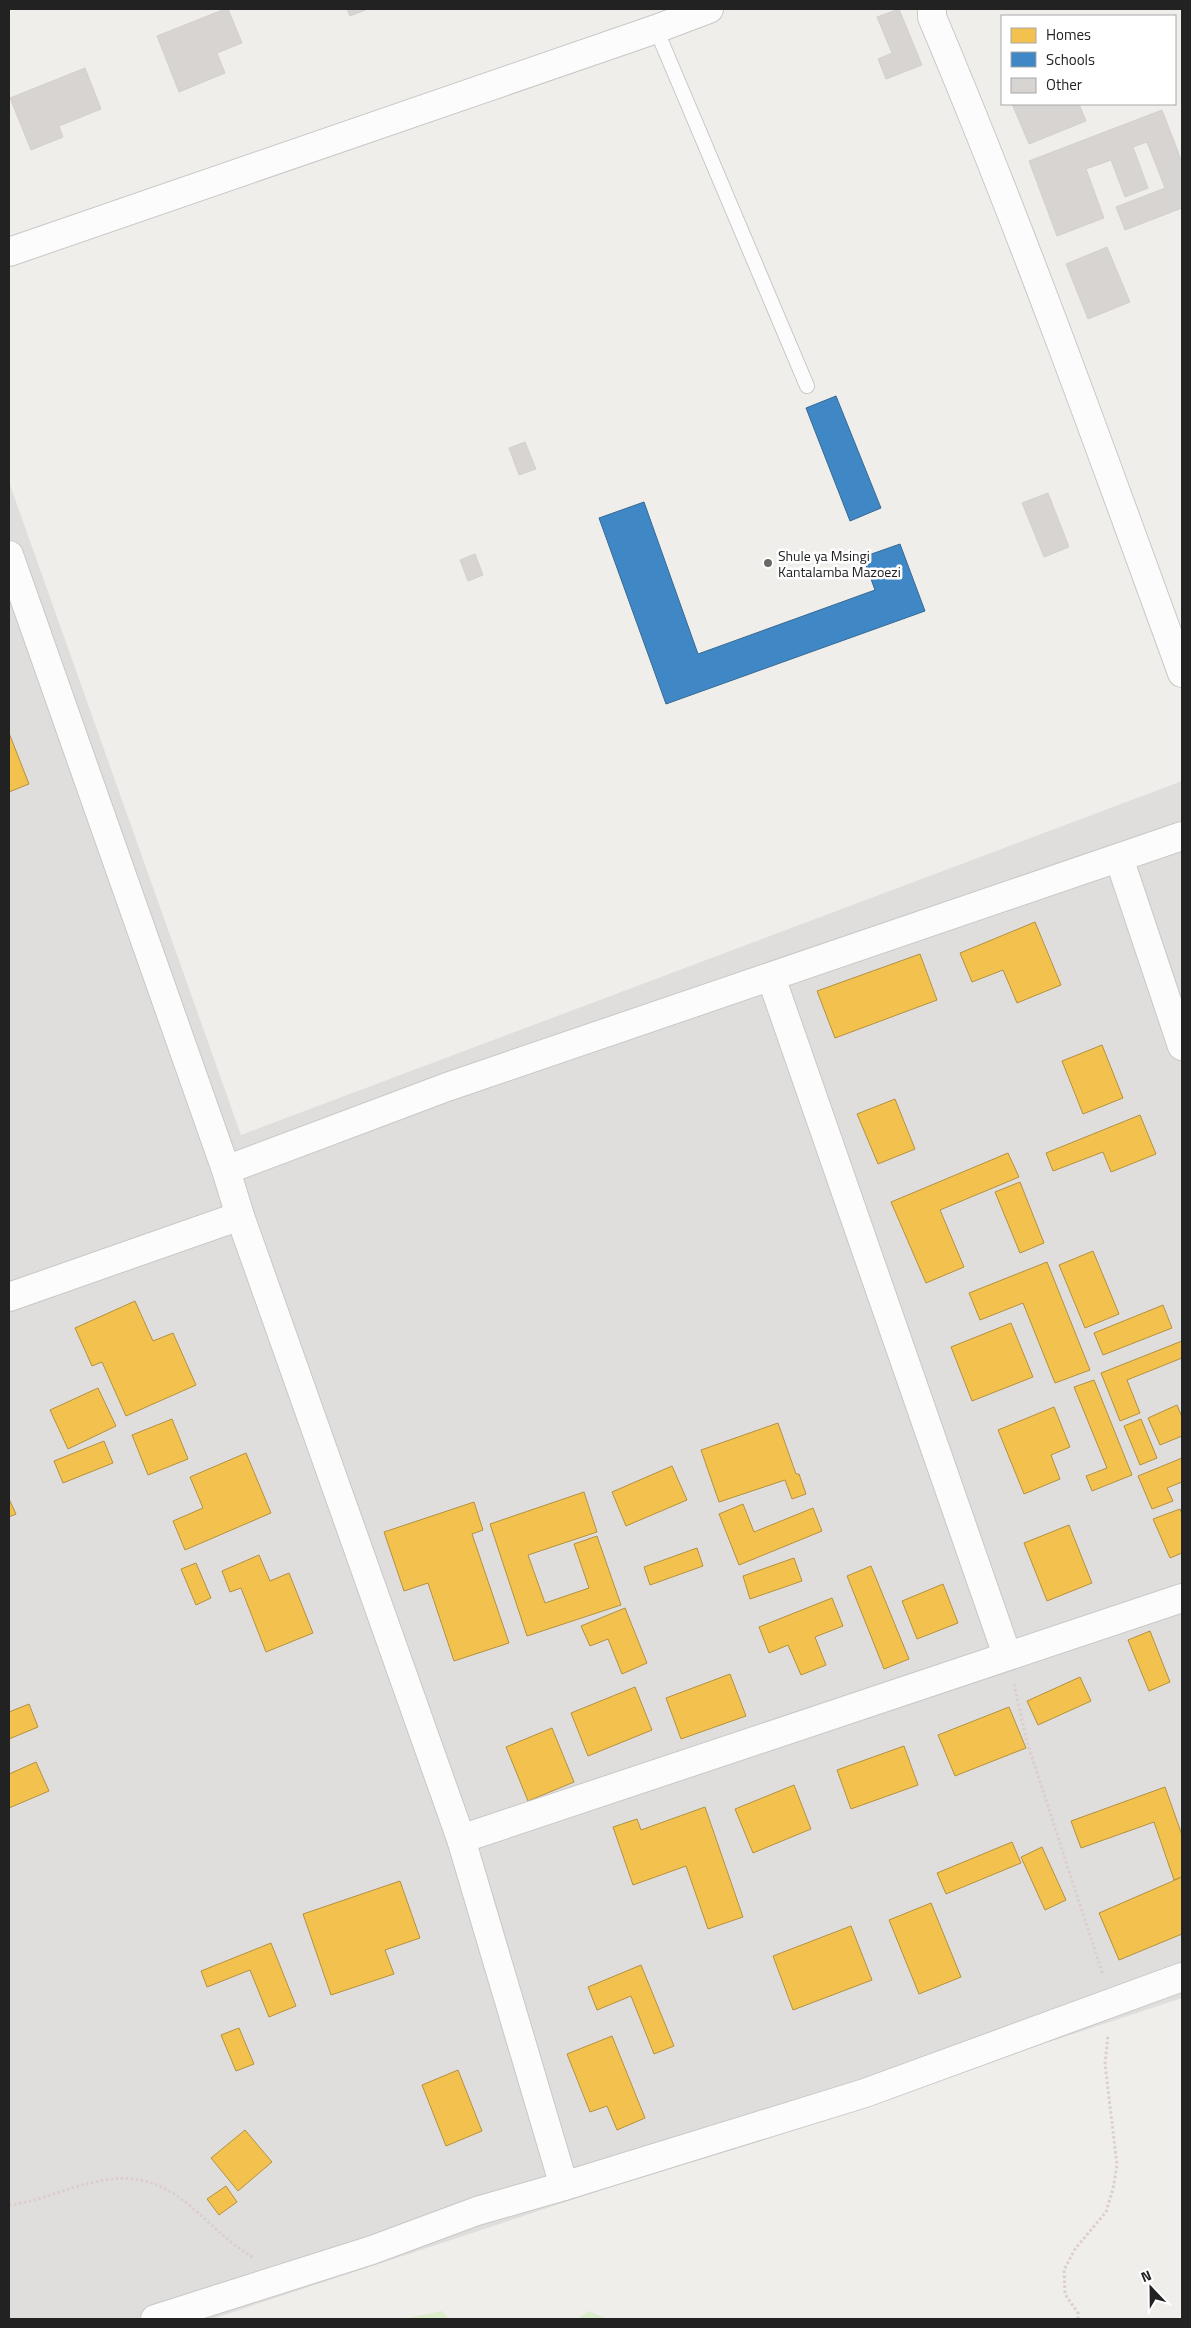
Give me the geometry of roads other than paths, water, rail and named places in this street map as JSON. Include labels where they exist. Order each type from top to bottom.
[{"type":"street","points":[[9,252],[656,29],[709,9]]},
{"type":"street","points":[[930,12],[971,111],[1056,329],[1182,673]]},
{"type":"street","points":[[9,555],[226,1170],[240,1216],[461,1839],[564,2186]]},
{"type":"street","points":[[226,1170],[447,1087],[1182,836]]},
{"type":"street","points":[[1120,858],[1182,1046]]},
{"type":"street","points":[[771,977],[1007,1655]]},
{"type":"street","points":[[9,1297],[240,1216]]},
{"type":"street","points":[[461,1839],[1182,1598]]},
{"type":"street","points":[[155,2319],[372,2250],[477,2211],[865,2093],[980,2049],[1107,2006],[1182,1977]]},
{"type":"lane","points":[[656,29],[807,386]]},
{"type":"place","name":"Shule ya Msingi Kantalamba Mazoezi","points":[[768,563]]}]
